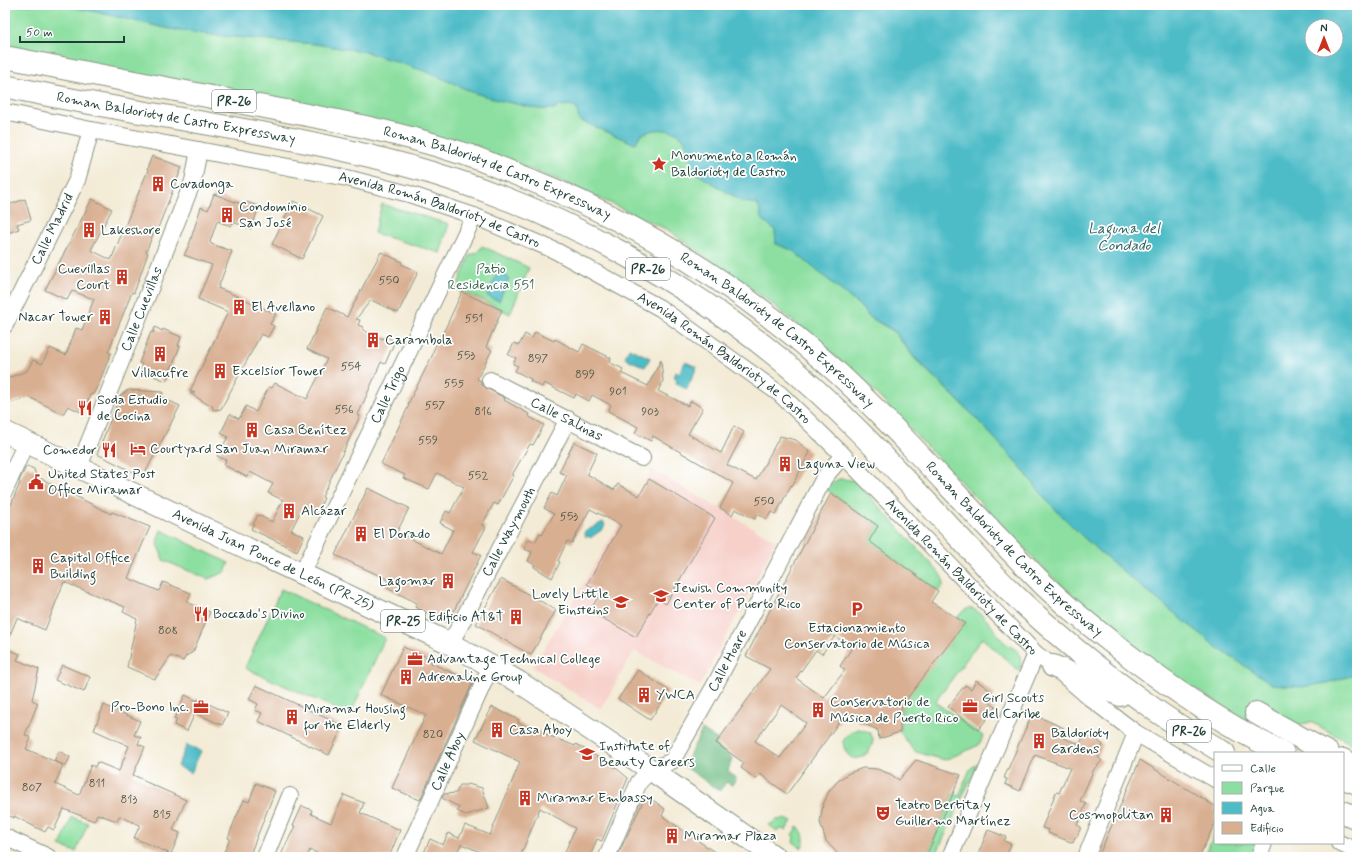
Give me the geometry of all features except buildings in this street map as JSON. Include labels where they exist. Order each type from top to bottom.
[{"type":"highway","name":"Roman Baldorioty de Castro Expressway","points":[[5,57],[322,118],[394,134],[460,153],[529,179],[581,201],[673,250],[750,301],[826,362],[863,397],[1046,587],[1082,620],[1140,665],[1174,689],[1235,728],[1281,752]]},
{"type":"highway","name":"Roman Baldorioty de Castro Expressway","points":[[5,86],[30,92],[319,145],[391,162],[449,178],[515,203],[572,228],[619,252],[696,298],[785,363],[846,418],[1006,587],[1086,658],[1154,710],[1222,752]]},
{"type":"highway","points":[[1044,660],[1154,710]]},
{"type":"highway","points":[[1256,714],[1326,752]]},
{"type":"highway","points":[[1344,760],[1357,767]]},
{"type":"highway","points":[[1344,778],[1357,783]]},
{"type":"highway","points":[[1344,812],[1357,818]]},
{"type":"main road","name":"Avenida Juan Ponce de León (PR-25)","points":[[5,432],[447,642],[491,666],[519,682],[651,770],[775,857]]},
{"type":"street","name":"Avenida Román Baldorioty de Castro","points":[[5,112],[90,130],[347,178],[409,194],[474,216],[556,251],[660,308],[780,394],[1044,660],[1136,733],[1214,778]]},
{"type":"street","name":"Calle Madrid","points":[[5,325],[77,180],[90,130]]},
{"type":"street","name":"Calle Cuevillas","points":[[79,467],[193,181],[199,150]]},
{"type":"street","name":"Calle Trigo","points":[[302,574],[474,216]]},
{"type":"street","name":"Calle Salinas","points":[[490,380],[642,458]]},
{"type":"street","name":"Calle Waymouth","points":[[447,642],[456,633],[568,420]]},
{"type":"street","points":[[5,490],[26,442]]},
{"type":"street","name":"Calle Hoare","points":[[607,857],[639,782],[651,770],[672,761],[715,685],[824,478],[843,456]]},
{"type":"street","points":[[950,857],[1044,660]]},
{"type":"street","name":"Calle Aboy","points":[[405,857],[491,666]]},
{"type":"street","points":[[1086,857],[1136,733]]},
{"type":"street","points":[[265,857],[290,796]]},
{"type":"street","points":[[5,837],[48,857]]},
{"type":"street","points":[[1259,857],[1264,844]]},
{"type":"street","points":[[1341,844],[1357,851]]},
{"type":"shaded area","name":"Jewish Community Center of Puerto Rico","points":[[652,470],[776,541],[700,686],[634,651],[601,709],[533,667]]},
{"type":"green space","points":[[5,5],[66,5],[170,29],[213,35],[315,44],[366,52],[431,73],[472,92],[498,100],[539,109],[554,109],[558,106],[571,105],[577,109],[579,115],[635,144],[644,133],[661,129],[673,131],[682,137],[688,148],[692,170],[743,202],[757,204],[760,210],[761,218],[775,230],[776,244],[792,250],[860,306],[868,316],[893,331],[915,359],[976,418],[1019,465],[1049,503],[1082,536],[1133,580],[1327,683],[1357,674],[1357,747],[1311,722],[1269,731],[1257,727],[1162,669],[1119,636],[1050,575],[864,381],[770,302],[668,230],[571,185],[478,149],[5,47]]},
{"type":"green space","points":[[382,204],[449,224],[440,253],[374,233]]},
{"type":"green space","name":"Patio Residencia 551","points":[[482,246],[529,268],[510,314],[483,300],[456,289],[470,255],[478,252]]},
{"type":"green space","points":[[839,479],[856,481],[938,572],[942,577],[943,586],[938,591],[869,541],[878,526],[827,490],[832,483]]},
{"type":"green space","points":[[161,530],[229,563],[225,572],[208,579],[163,560],[157,541]]},
{"type":"green space","points":[[281,589],[385,638],[350,715],[245,668]]},
{"type":"green space","points":[[969,608],[980,613],[989,622],[1001,639],[1018,652],[1021,659],[1020,666],[1019,671],[982,638],[935,702],[983,736],[979,745],[945,760],[916,752],[900,732],[900,717],[909,684],[965,623],[957,618],[963,611]]},
{"type":"green space","points":[[859,729],[869,732],[873,738],[872,746],[864,756],[853,758],[848,755],[845,750],[843,741],[851,732]]},
{"type":"green space","points":[[702,730],[718,740],[715,745],[732,758],[728,771],[736,778],[732,785],[726,782],[720,791],[684,766]]},
{"type":"green space","points":[[978,763],[935,857],[928,857],[927,855],[953,794],[959,796],[970,769]]},
{"type":"green space","points":[[72,817],[88,823],[76,852],[60,846]]},
{"type":"green space","points":[[783,819],[792,821],[786,830],[781,829],[777,831],[769,825],[777,820]]},
{"type":"green space","points":[[798,826],[804,837],[802,848],[793,842],[794,837],[792,835]]},
{"type":"green space","points":[[1214,834],[1214,844],[1258,844],[1253,857],[1204,857]]},
{"type":"water","name":"Laguna del Condado","points":[[66,5],[1357,5],[1357,674],[1327,683],[1302,687],[1272,684],[1219,649],[1133,580],[1082,536],[1049,503],[1019,465],[976,418],[915,358],[894,331],[868,316],[860,306],[792,250],[776,244],[775,230],[761,218],[760,210],[757,204],[743,202],[691,170],[688,148],[682,137],[678,134],[667,130],[650,131],[640,136],[635,144],[579,120],[577,109],[571,105],[558,106],[554,109],[539,109],[498,100],[472,92],[431,73],[366,52],[315,44],[213,35],[170,29]]},
{"type":"water","points":[[498,272],[509,278],[499,301],[487,296]]},
{"type":"water","points":[[629,348],[650,358],[645,367],[625,358]]},
{"type":"water","points":[[685,362],[697,367],[687,389],[676,384],[677,380],[674,378],[676,372],[680,374]]},
{"type":"water","points":[[603,522],[605,525],[603,529],[590,538],[588,536],[586,537],[584,532]]},
{"type":"water","points":[[187,745],[201,751],[191,773],[177,766]]},
{"type":"place","name":"Monumento a Román Baldorioty de Castro","points":[[659,164]]},
{"type":"place","name":"Covadonga","points":[[158,184]]},
{"type":"place","name":"Condominio San José","points":[[227,215]]},
{"type":"place","name":"Lakeshore","points":[[89,230]]},
{"type":"place","name":"Cuevillas Court","points":[[122,277]]},
{"type":"place","name":"El Avellano","points":[[239,307]]},
{"type":"place","name":"Nacar Tower","points":[[105,317]]},
{"type":"place","name":"Carambola","points":[[373,340]]},
{"type":"place","name":"Villacufre","points":[[160,354]]},
{"type":"place","name":"Excelsior Tower","points":[[220,371]]},
{"type":"place","name":"Soda Estudio de Cocina","points":[[85,408]]},
{"type":"place","name":"Casa Benítez","points":[[252,430]]},
{"type":"place","name":"Courtyard San Juan Miramar","points":[[138,449]]},
{"type":"place","name":"Comedor","points":[[109,450]]},
{"type":"place","name":"Laguna View","points":[[785,464]]},
{"type":"place","name":"United States Post Office Miramar","points":[[36,482]]},
{"type":"place","name":"Alcázar","points":[[289,511]]},
{"type":"place","name":"El Dorado","points":[[361,534]]},
{"type":"place","name":"Capitol Office Building","points":[[38,566]]},
{"type":"place","name":"Lagomar","points":[[448,581]]},
{"type":"place","name":"Jewish Community Center of Puerto Rico","points":[[661,596]]},
{"type":"place","name":"Lovely Little Einsteins","points":[[621,602]]},
{"type":"place","name":"Estacionamiento Conservatorio de Música","points":[[857,609]]},
{"type":"place","name":"Boccado's Divino","points":[[201,614]]},
{"type":"place","name":"Edificio AT&T","points":[[516,617]]},
{"type":"place","name":"Advantage Technical College","points":[[415,659]]},
{"type":"place","name":"Adrenaline Group","points":[[406,677]]},
{"type":"place","name":"YWCA","points":[[644,695]]},
{"type":"place","name":"Girl Scouts del Caribe","points":[[970,706]]},
{"type":"place","name":"Pro-Bono Inc.","points":[[201,707]]},
{"type":"place","name":"Conservatorio de Música de Puerto Rico","points":[[818,710]]},
{"type":"place","name":"Miramar Housing for the Elderly","points":[[292,717]]},
{"type":"place","name":"Casa Aboy","points":[[497,730]]},
{"type":"place","name":"Baldorioty Gardens","points":[[1039,741]]},
{"type":"place","name":"Institute of Beauty Careers","points":[[587,754]]},
{"type":"place","name":"Miramar Embassy","points":[[525,798]]},
{"type":"place","name":"Teatro Bertita y Guillermo Martínez","points":[[883,813]]},
{"type":"place","name":"Cosmopolitan","points":[[1166,815]]},
{"type":"place","name":"Miramar Plaza","points":[[672,836]]}]
